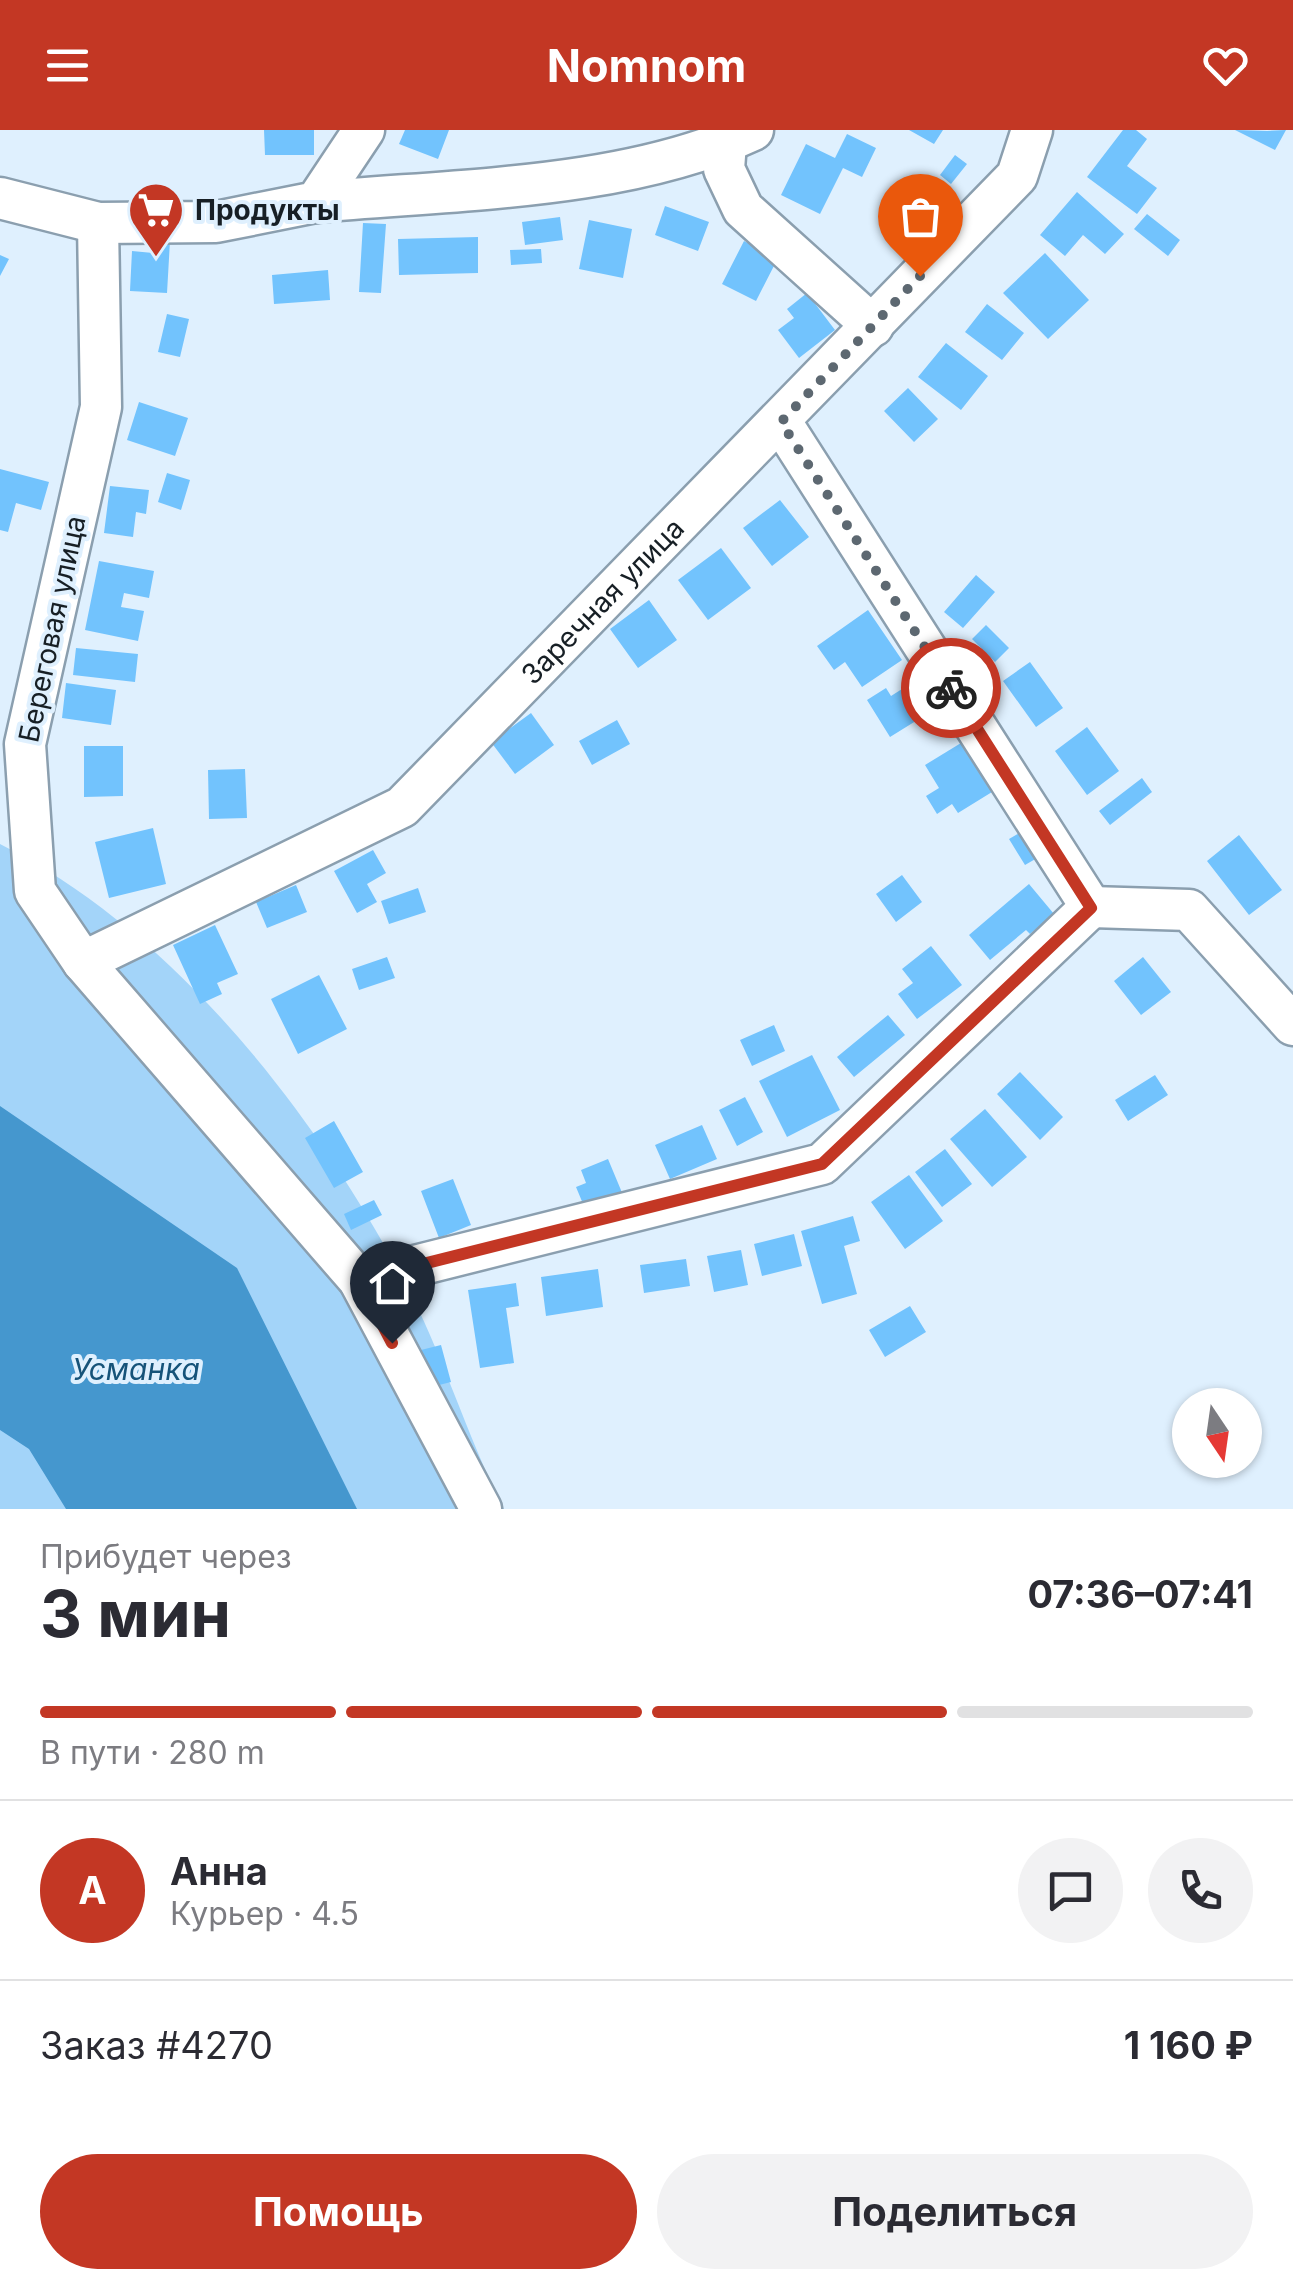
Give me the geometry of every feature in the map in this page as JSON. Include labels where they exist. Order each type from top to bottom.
[{"type":"street","points":[[316,202],[364,130]]},
{"type":"street","name":"Заречная улица","points":[[82,962],[402,807],[781,422],[1016,176],[1032,130]]},
{"type":"street","points":[[0,198],[98,223],[216,222],[316,202],[590,177],[739,136]]},
{"type":"street","points":[[739,136],[724,170],[743,209],[872,326]]},
{"type":"street","name":"Береговая улица","points":[[98,223],[101,407],[25,744],[36,891],[82,962],[359,1280],[481,1509]]},
{"type":"street","points":[[781,422],[1091,908]]},
{"type":"street","points":[[359,1280],[822,1164],[1091,908],[1189,910],[1293,1026]]},
{"type":"shaded area","points":[[0,844],[63,881],[123,925],[180,975],[282,1090],[367,1215],[403,1279],[504,1509],[0,1509]]},
{"type":"water","name":"Усманка","points":[[0,1106],[237,1268],[357,1509],[66,1509],[29,1449],[0,1430]]},
{"type":"building","points":[[264,130],[314,130],[314,155],[265,155]]},
{"type":"building","points":[[405,130],[449,130],[438,159],[399,144]]},
{"type":"building","points":[[909,130],[943,130],[934,144]]},
{"type":"building","points":[[1123,130],[1136,130],[1147,139],[1127,166],[1157,188],[1137,214],[1087,177]]},
{"type":"building","points":[[1235,130],[1267,131],[1286,130],[1275,150]]},
{"type":"building","points":[[847,134],[876,148],[862,177],[843,168],[820,214],[781,195],[806,144],[835,158]]},
{"type":"building","points":[[955,155],[967,164],[951,184],[940,175]]},
{"type":"building","points":[[1077,192],[1124,234],[1105,254],[1083,235],[1065,256],[1040,235]]},
{"type":"building","points":[[665,206],[709,222],[698,251],[655,235]]},
{"type":"building","points":[[1147,214],[1180,240],[1168,256],[1134,229]]},
{"type":"building","points":[[560,217],[563,240],[525,245],[522,222]]},
{"type":"building","points":[[589,220],[632,229],[623,278],[579,269]]},
{"type":"building","points":[[363,223],[386,224],[381,293],[359,292]]},
{"type":"building","points":[[478,237],[478,273],[399,275],[398,239]]},
{"type":"building","points":[[154,240],[170,241],[167,293],[130,291],[132,251],[153,253]]},
{"type":"building","points":[[744,241],[778,258],[756,301],[722,284]]},
{"type":"building","points":[[541,249],[542,263],[511,265],[510,250]]},
{"type":"building","points":[[1045,253],[1089,300],[1048,339],[1003,293]]},
{"type":"building","points":[[0,255],[9,259],[0,276]]},
{"type":"building","points":[[328,270],[330,300],[274,304],[272,275]]},
{"type":"building","points":[[807,293],[835,330],[799,358],[778,330],[794,318],[787,309]]},
{"type":"building","points":[[987,304],[1024,333],[1002,360],[965,332]]},
{"type":"building","points":[[167,314],[189,319],[180,357],[158,352]]},
{"type":"building","points":[[946,343],[988,376],[961,410],[918,377]]},
{"type":"building","points":[[908,388],[938,419],[914,442],[884,411]]},
{"type":"building","points":[[139,402],[188,418],[175,456],[127,440]]},
{"type":"building","points":[[0,469],[49,482],[41,510],[16,503],[8,532],[0,530]]},
{"type":"building","points":[[167,473],[190,480],[181,510],[158,502]]},
{"type":"building","points":[[110,486],[149,490],[146,514],[136,512],[133,537],[104,533]]},
{"type":"building","points":[[780,500],[809,537],[772,566],[743,528]]},
{"type":"building","points":[[721,548],[751,588],[708,620],[678,580]]},
{"type":"building","points":[[99,561],[154,571],[149,598],[124,593],[121,607],[144,611],[138,641],[85,630]]},
{"type":"building","points":[[976,575],[995,592],[963,628],[944,612]]},
{"type":"building","points":[[649,600],[677,640],[638,668],[610,629]]},
{"type":"building","points":[[868,610],[902,660],[862,687],[845,662],[834,670],[817,646]]},
{"type":"building","points":[[986,625],[1009,648],[995,662],[972,639]]},
{"type":"building","points":[[76,648],[138,654],[135,682],[73,675]]},
{"type":"building","points":[[1030,662],[1063,708],[1036,727],[1003,681]]},
{"type":"building","points":[[921,677],[940,706],[890,737],[867,700],[886,688],[891,696]]},
{"type":"building","points":[[66,683],[116,690],[111,725],[62,718]]},
{"type":"building","points":[[531,713],[554,745],[515,774],[491,742]]},
{"type":"building","points":[[617,720],[630,744],[592,765],[579,741]]},
{"type":"building","points":[[1087,727],[1119,771],[1087,795],[1055,751]]},
{"type":"building","points":[[961,743],[992,792],[958,813],[952,804],[937,814],[926,796],[939,788],[925,765]]},
{"type":"building","points":[[84,746],[123,746],[123,796],[84,797]]},
{"type":"building","points":[[245,769],[247,818],[209,819],[208,770]]},
{"type":"building","points":[[1142,778],[1152,792],[1110,825],[1099,811]]},
{"type":"building","points":[[153,828],[166,884],[109,898],[95,842]]},
{"type":"building","points":[[1028,828],[1044,854],[1025,865],[1009,839]]},
{"type":"building","points":[[1239,835],[1282,890],[1249,915],[1207,861]]},
{"type":"building","points":[[373,850],[386,873],[367,884],[377,902],[357,913],[334,871]]},
{"type":"building","points":[[902,875],[922,902],[896,922],[876,894]]},
{"type":"building","points":[[1029,884],[1054,914],[1030,934],[1026,930],[990,960],[969,935]]},
{"type":"building","points":[[296,885],[307,912],[267,928],[256,902]]},
{"type":"building","points":[[418,888],[426,912],[389,924],[381,901]]},
{"type":"building","points":[[215,925],[238,974],[217,983],[222,994],[200,1004],[173,945]]},
{"type":"building","points":[[931,946],[962,985],[917,1019],[898,994],[913,983],[902,969]]},
{"type":"building","points":[[387,957],[395,978],[359,990],[352,969]]},
{"type":"building","points":[[1143,957],[1171,992],[1141,1015],[1114,981]]},
{"type":"building","points":[[319,975],[347,1029],[298,1054],[271,999]]},
{"type":"building","points":[[888,1015],[905,1035],[854,1077],[837,1057]]},
{"type":"building","points":[[774,1025],[785,1051],[752,1066],[740,1040]]},
{"type":"building","points":[[812,1055],[840,1110],[787,1137],[759,1081]]},
{"type":"building","points":[[1020,1072],[1063,1117],[1040,1140],[997,1094]]},
{"type":"building","points":[[1155,1075],[1168,1095],[1128,1121],[1115,1100]]},
{"type":"building","points":[[745,1097],[763,1132],[737,1146],[719,1110]]},
{"type":"building","points":[[985,1109],[1027,1157],[992,1187],[950,1139]]},
{"type":"building","points":[[334,1121],[363,1172],[334,1188],[305,1138]]},
{"type":"building","points":[[702,1125],[717,1159],[670,1179],[655,1145]]},
{"type":"building","points":[[945,1149],[972,1184],[942,1207],[915,1172]]},
{"type":"building","points":[[608,1159],[623,1195],[586,1211],[576,1187],[586,1183],[581,1170]]},
{"type":"building","points":[[909,1175],[943,1221],[905,1249],[871,1202]]},
{"type":"building","points":[[453,1179],[471,1225],[439,1238],[421,1191]]},
{"type":"building","points":[[374,1200],[382,1215],[351,1230],[344,1214]]},
{"type":"building","points":[[853,1216],[860,1241],[844,1246],[857,1294],[822,1304],[801,1231]]},
{"type":"building","points":[[794,1234],[802,1266],[762,1276],[754,1244]]},
{"type":"building","points":[[741,1250],[748,1285],[714,1292],[707,1256]]},
{"type":"building","points":[[686,1259],[690,1286],[644,1293],[640,1265]]},
{"type":"building","points":[[598,1269],[603,1307],[546,1316],[541,1277]]},
{"type":"building","points":[[516,1283],[519,1306],[506,1308],[514,1363],[480,1368],[468,1290]]},
{"type":"building","points":[[910,1306],[926,1332],[885,1357],[869,1330]]},
{"type":"building","points":[[441,1345],[451,1382],[431,1387],[421,1350]]},
{"type":"way so far","points":[[920,276],[781,422],[951,688]]},
{"type":"place","name":"Продукты","points":[[156,259]]},
{"type":"route","points":[[392,1343],[359,1280],[822,1164],[1091,908],[951,688]]}]
